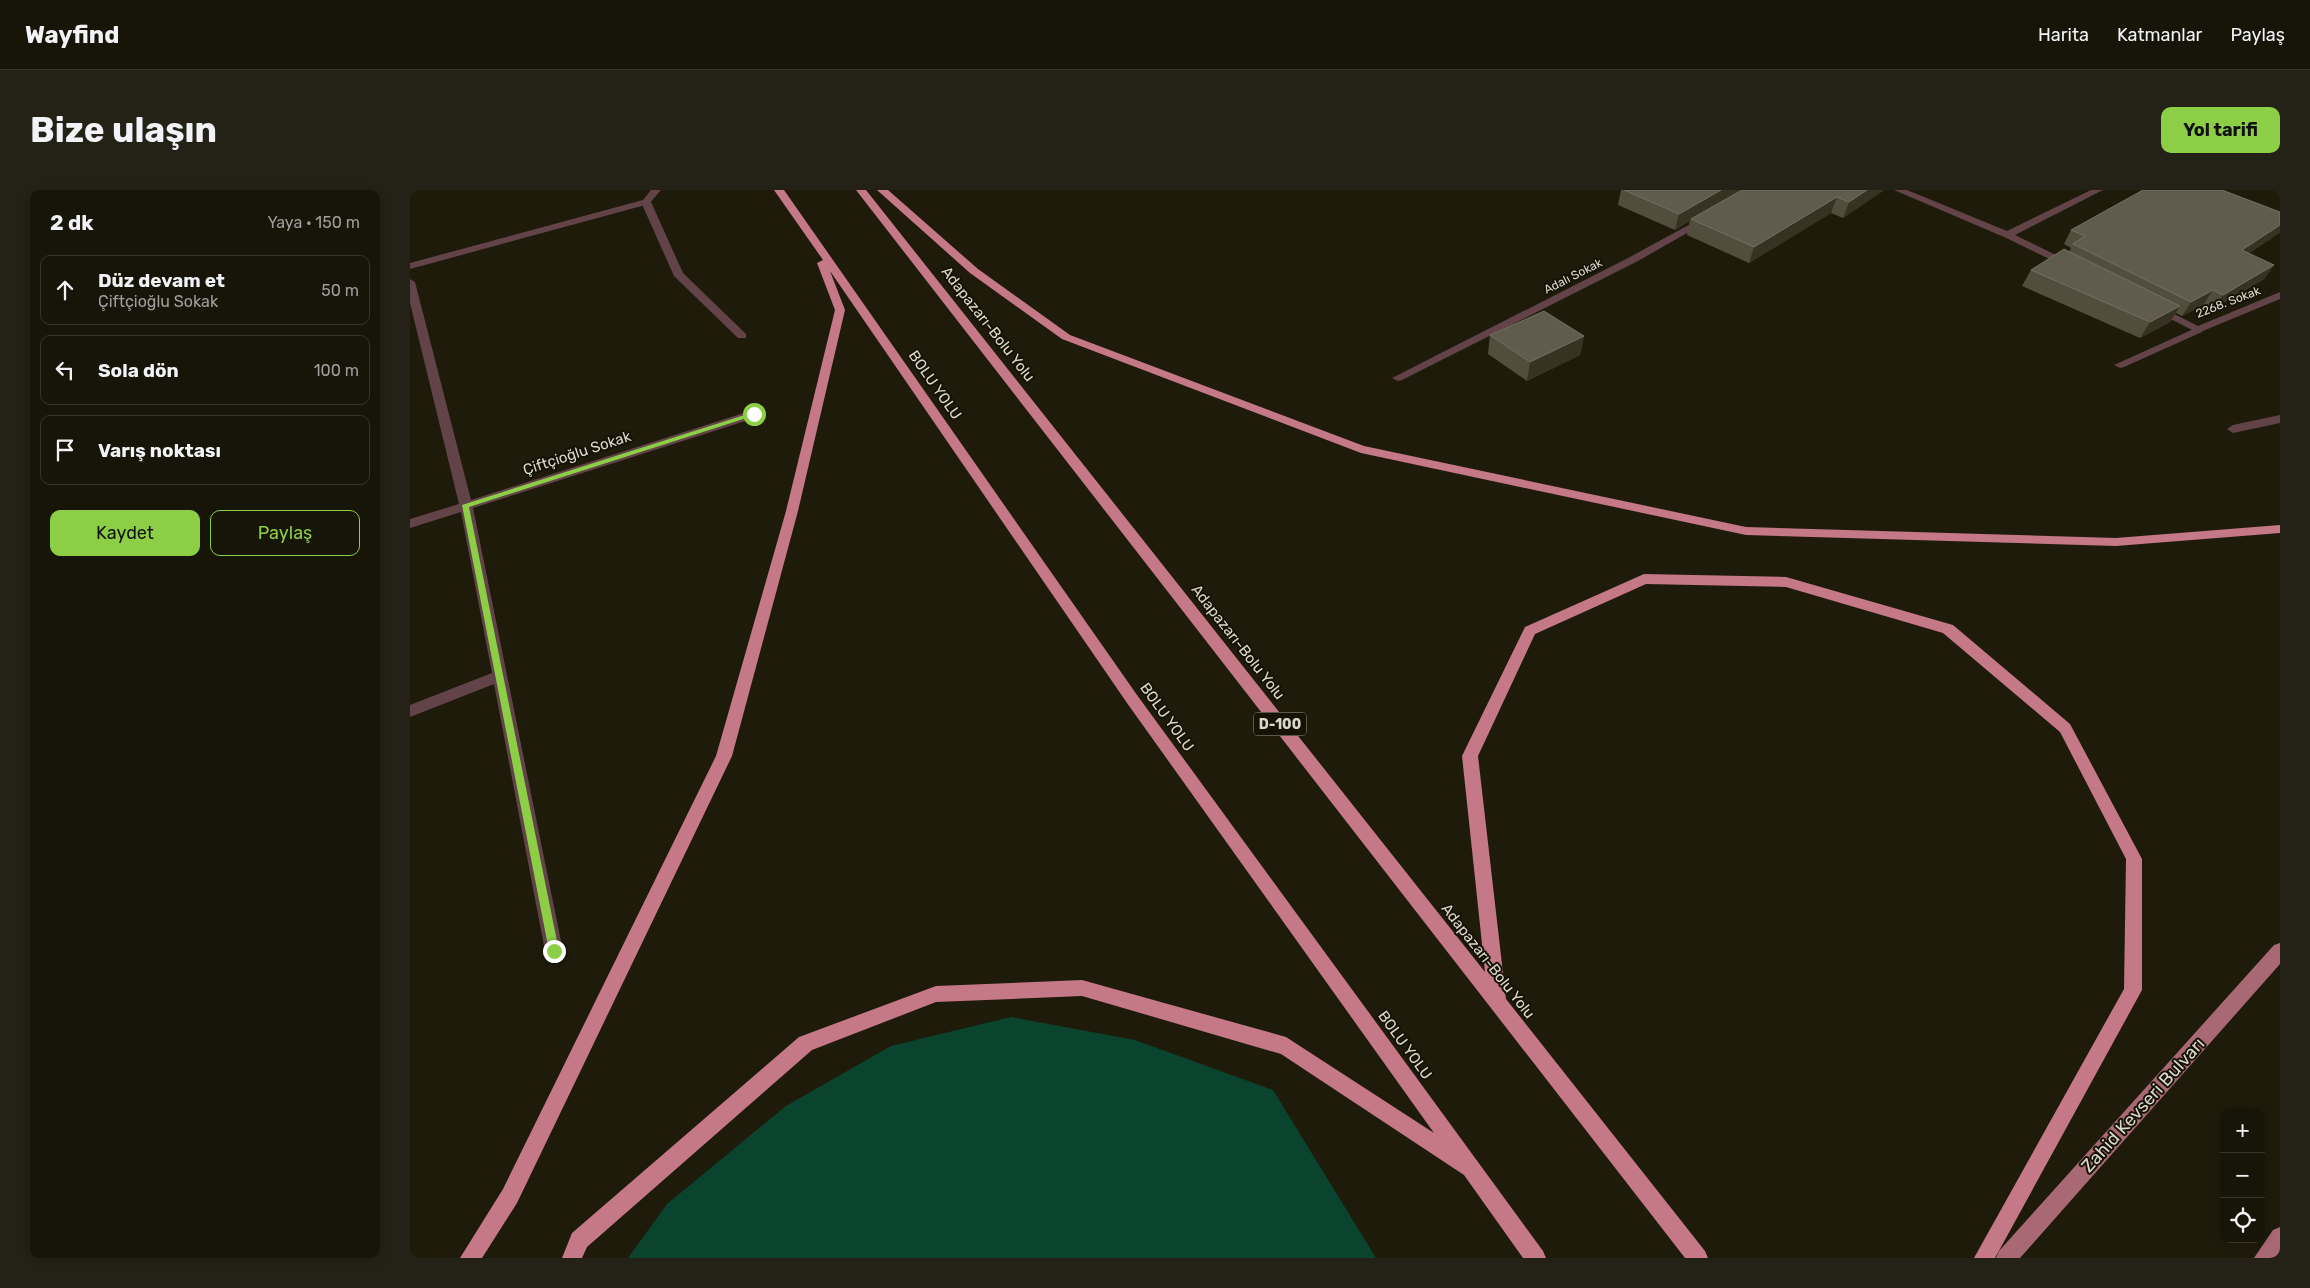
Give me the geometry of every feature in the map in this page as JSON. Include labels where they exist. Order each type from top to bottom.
[{"type":"highway","name":"BOLU YOLU","points":[[779,190],[1132,699],[1536,1258]]},
{"type":"highway","name":"Adapazarı-Bolu Yolu","points":[[861,190],[1698,1258]]},
{"type":"highway","points":[[882,190],[974,271],[1066,337],[1361,450],[1746,531],[2116,542],[2280,529]]},
{"type":"highway","points":[[470,1258],[510,1196],[724,756],[792,511],[840,310],[812,238]]},
{"type":"highway","points":[[1496,1000],[1470,756],[1530,631],[1644,579],[1786,582],[1948,629],[2065,728],[2134,860],[2133,990],[1984,1258]]},
{"type":"highway","points":[[572,1258],[579,1240],[806,1043],[936,994],[1082,988],[1286,1046],[1474,1171]]},
{"type":"main road","name":"Zahid Kevseri Bulvarı","points":[[2006,1258],[2280,951]]},
{"type":"main road","points":[[2264,1258],[2280,1238]]},
{"type":"street","points":[[410,266],[646,202],[656,190]]},
{"type":"street","points":[[1899,190],[2007,235],[2074,268]]},
{"type":"street","points":[[2007,235],[2098,190]]},
{"type":"street","points":[[646,202],[678,274],[742,336]]},
{"type":"street","name":"Adalı Sokak","points":[[1398,378],[1634,259],[1712,215]]},
{"type":"street","points":[[410,282],[466,505],[554,951]]},
{"type":"street","name":"2268. Sokak","points":[[2149,305],[2198,330],[2280,295]]},
{"type":"street","points":[[2120,365],[2198,330]]},
{"type":"street","name":"Çiftçioğlu Sokak","points":[[410,524],[754,414]]},
{"type":"street","points":[[2233,430],[2280,419]]},
{"type":"street","points":[[410,711],[499,676]]},
{"type":"green space","points":[[1011,1017],[1135,1040],[1273,1090],[1376,1258],[628,1258],[667,1204],[786,1106],[891,1046]]},
{"type":"building","points":[[1624,190],[1721,190],[1679,214]]},
{"type":"building","points":[[1742,190],[1867,190],[1849,202],[1837,197],[1754,247],[1691,219]]},
{"type":"building","points":[[2143,190],[2222,190],[2280,212],[2280,225],[2242,250],[2274,265],[2223,295],[2213,290],[2191,302],[2073,244],[2085,236],[2071,230]]},
{"type":"building","points":[[2064,249],[2180,306],[2150,322],[2031,270]]},
{"type":"building","points":[[1544,311],[1584,336],[1530,362],[1490,335]]},
{"type":"route","points":[[554,951],[466,505],[754,414]]}]
